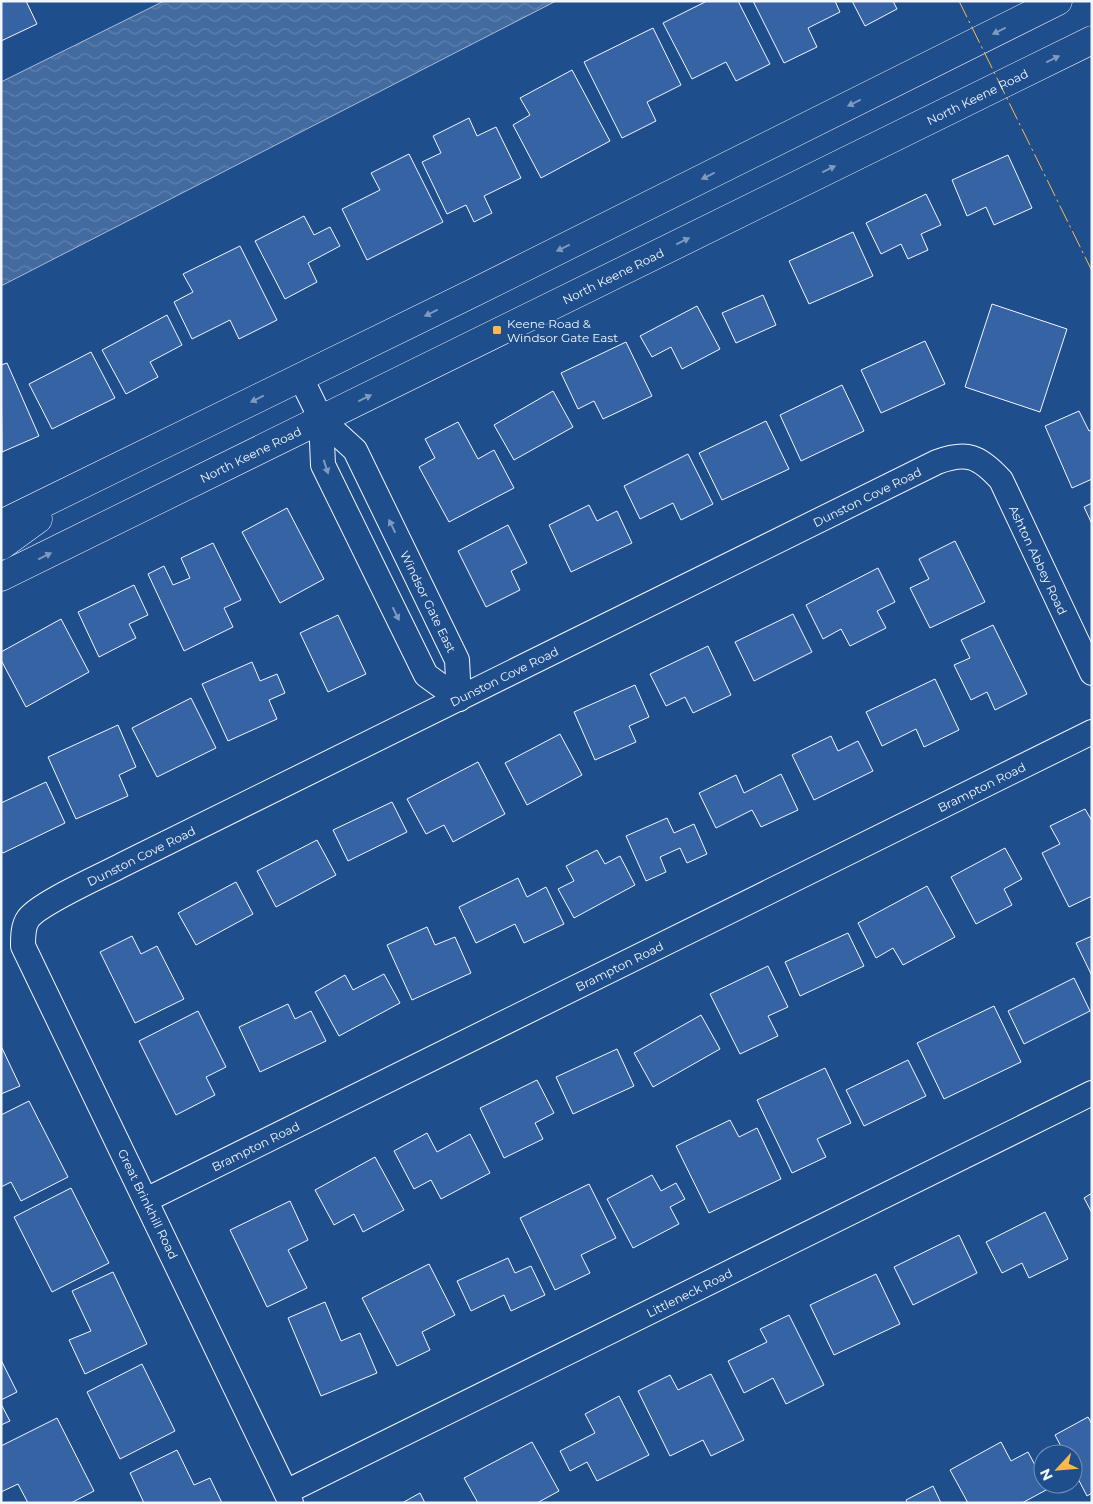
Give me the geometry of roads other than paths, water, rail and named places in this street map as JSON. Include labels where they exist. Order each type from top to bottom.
[{"type":"main road","points":[[1,524],[300,378],[1058,1]]},
{"type":"main road","name":"North Keene Road","points":[[1,578],[1092,40]]},
{"type":"main road","points":[[1,546],[89,481]]},
{"type":"street","name":"Windsor Gate East","points":[[300,378],[321,419],[355,450],[458,660],[459,699]]},
{"type":"street","name":"Windsor Gate East","points":[[321,419],[323,465],[417,658],[426,675],[459,699]]},
{"type":"street","name":"Dunston Cove Road","points":[[39,908],[936,462],[954,456],[973,457]]},
{"type":"street","name":"Ashton Abbey Road","points":[[973,457],[988,465],[1001,480],[1092,673]]},
{"type":"street","name":"Brampton Road","points":[[146,1200],[1092,732]]},
{"type":"street","name":"Great Brinkhill Road","points":[[39,908],[28,919],[24,930],[23,946],[289,1497]]},
{"type":"street","name":"Littleneck Road","points":[[289,1497],[1092,1093]]},
{"type":"water","points":[[164,1],[556,1],[1,286],[1,82]]},
{"type":"place","name":"Keene Road & Windsor Gate East","points":[[497,330]]}]
